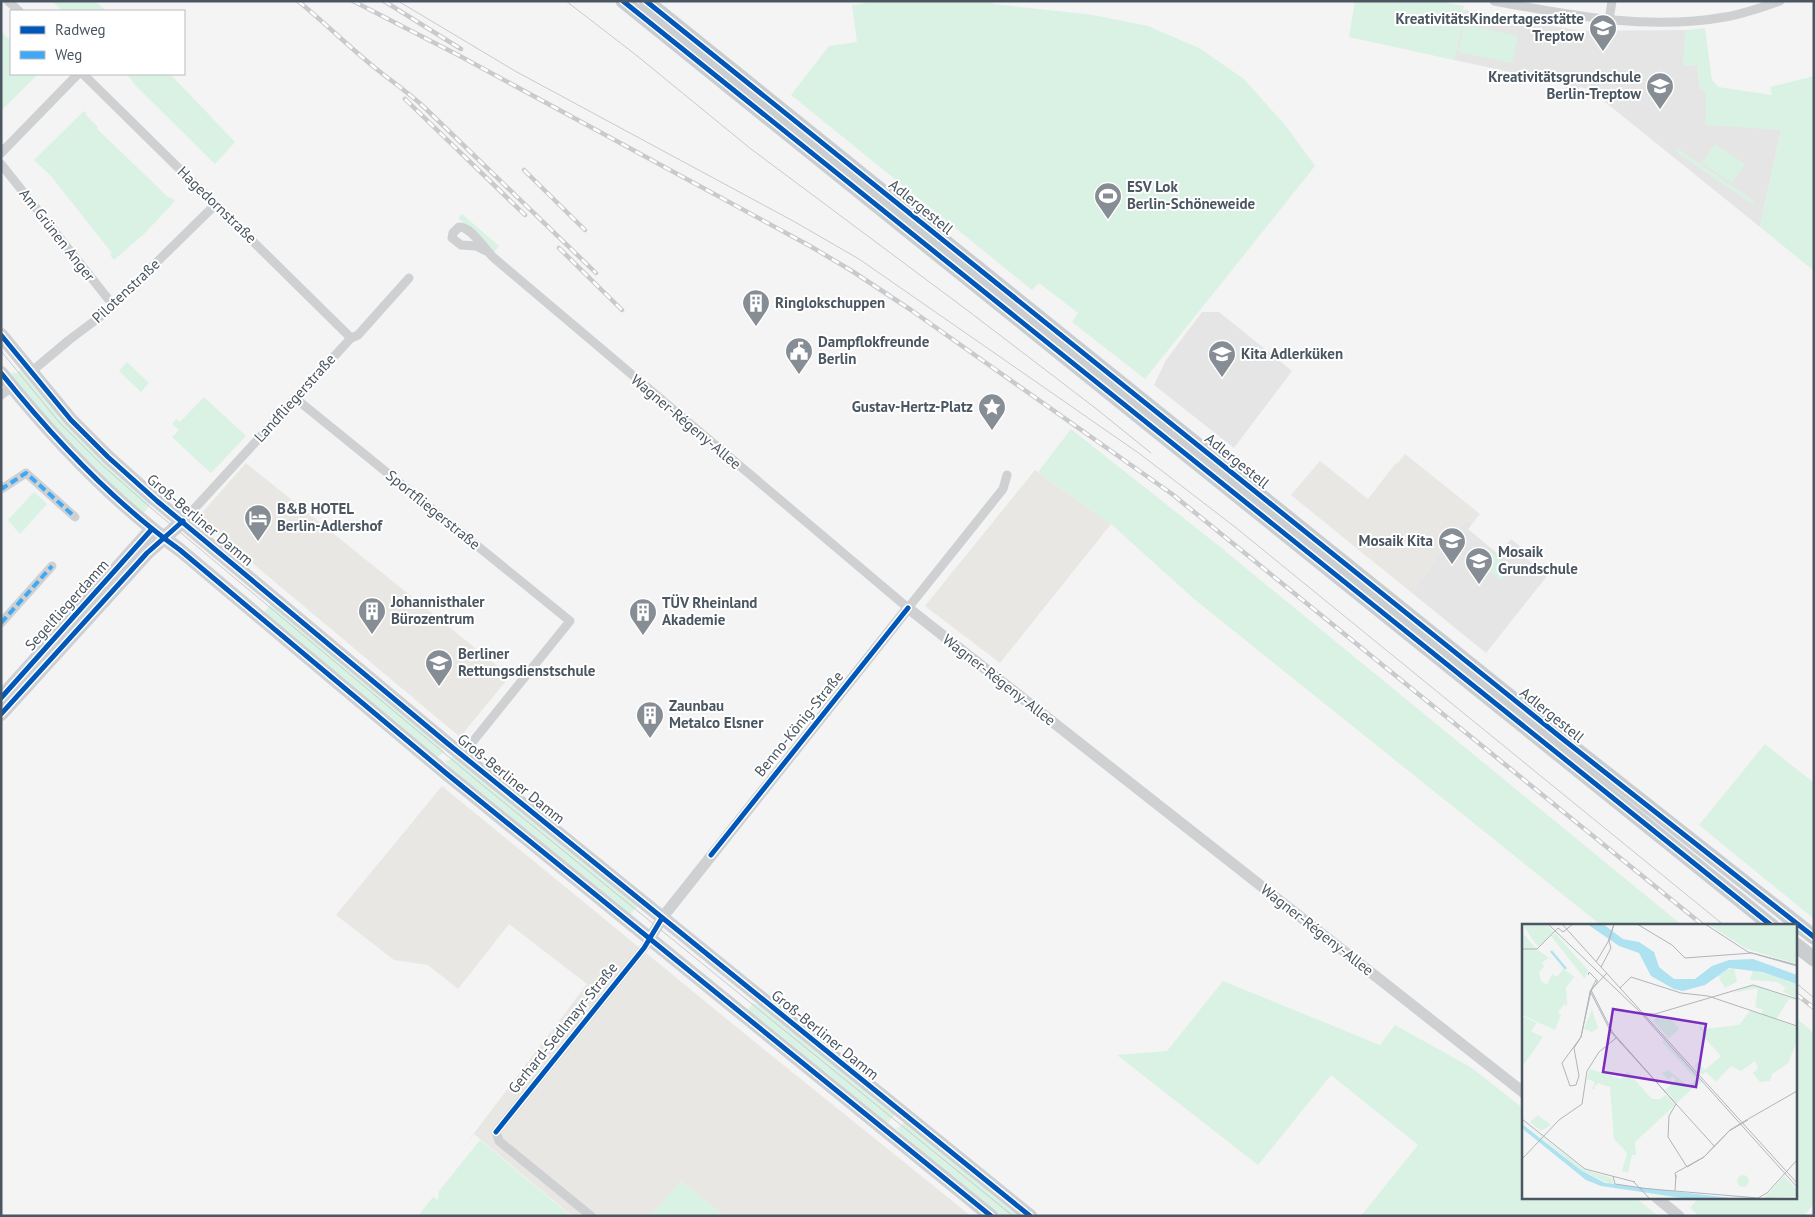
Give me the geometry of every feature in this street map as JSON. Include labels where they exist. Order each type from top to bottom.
[{"type":"main road","name":"Adlergestell","points":[[623,1],[1279,520],[1560,746],[1770,924]]},
{"type":"main road","name":"Adlergestell","points":[[646,1],[1279,520]]},
{"type":"main road","name":"Groß-Berliner Damm","points":[[1,336],[87,437],[132,480],[462,755],[1030,1216]]},
{"type":"main road","points":[[1,373],[7,391],[42,422],[100,484],[152,529],[180,550],[447,774],[991,1216]]},
{"type":"main road","points":[[152,529],[183,521]]},
{"type":"main road","name":"Segelfliegerdamm","points":[[1,714],[147,553],[183,521]]},
{"type":"main road","name":"Segelfliegerdamm","points":[[1,698],[152,529]]},
{"type":"main road","name":"Adlergestell","points":[[1560,746],[1797,924]]},
{"type":"main road","name":"Adlergestell","points":[[1798,925],[1814,937]]},
{"type":"main road","points":[[1798,947],[1814,959]]},
{"type":"street","points":[[8,1],[18,10]]},
{"type":"street","points":[[1494,1],[1609,20],[1676,22],[1726,17],[1780,1]]},
{"type":"street","points":[[1609,20],[1612,1]]},
{"type":"street","points":[[1,153],[77,75]]},
{"type":"street","name":"Hagedornstraße","points":[[84,75],[351,338]]},
{"type":"street","name":"Am Grünen Anger","points":[[1,164],[113,306]]},
{"type":"street","name":"Pilotenstraße","points":[[31,372],[113,306],[216,204]]},
{"type":"street","name":"Wagner-Régeny-Allee","points":[[486,251],[908,608],[1522,1092]]},
{"type":"street","name":"Landfliegerstraße","points":[[183,521],[295,398],[351,338],[358,335],[409,278]]},
{"type":"street","name":"Sportfliegerstraße","points":[[295,398],[570,621],[462,755]]},
{"type":"street","points":[[2,488],[26,473],[75,517]]},
{"type":"street","name":"Benno-König-Straße","points":[[650,939],[662,918],[1003,489],[1007,475]]},
{"type":"street","points":[[1,623],[52,566]]},
{"type":"street","name":"Gerhard-Sedlmayr-Straße","points":[[591,1216],[499,1141],[496,1132],[650,939]]},
{"type":"street","points":[[1659,1200],[1679,1216]]},
{"type":"shaded area","name":"Kreativitätsgrundschule Berlin-Treptow","points":[[1465,10],[1581,31],[1686,30],[1683,65],[1697,66],[1700,88],[1706,93],[1781,130],[1760,227],[1589,89],[1580,87],[1574,94],[1560,83],[1454,60]]},
{"type":"shaded area","name":"Kita Adlerküken","points":[[1202,312],[1219,312],[1292,371],[1234,448],[1154,385],[1166,360]]},
{"type":"shaded area","points":[[1405,454],[1480,514],[1472,524],[1466,520],[1412,593],[1291,495],[1320,461],[1368,499]]},
{"type":"shaded area","points":[[246,463],[510,676],[460,737],[201,520],[201,514]]},
{"type":"shaded area","points":[[1035,470],[1111,524],[1000,663],[925,606]]},
{"type":"shaded area","name":"Mosaik Grundschule","points":[[1466,520],[1472,524],[1468,529],[1498,554],[1511,539],[1531,555],[1527,559],[1547,576],[1486,653],[1412,593]]},
{"type":"shaded area","points":[[442,786],[971,1216],[725,1216],[681,1181],[651,1216],[572,1216],[474,1134],[459,1153],[587,984],[509,924],[458,989],[428,965],[394,960],[336,915]]},
{"type":"green space","points":[[52,1],[95,1],[105,10],[61,10]]},
{"type":"green space","name":"ESV Lok Berlin-Schöneweide","points":[[879,1],[993,1],[993,4],[1093,15],[1148,26],[1199,48],[1244,79],[1285,125],[1315,166],[1145,379],[1072,322],[1078,313],[1039,283],[1032,290],[791,95],[829,46],[857,42],[852,5]]},
{"type":"green space","points":[[1355,1],[1438,1],[1464,6],[1463,10],[1465,10],[1454,60],[1349,37]]},
{"type":"green space","points":[[1464,24],[1518,36],[1512,63],[1458,52]]},
{"type":"green space","points":[[1705,28],[1712,80],[1718,87],[1772,95],[1770,87],[1814,76],[1814,271],[1760,227],[1781,130],[1705,125],[1706,94],[1700,88],[1697,66],[1683,65],[1686,30]]},
{"type":"green space","points":[[1,31],[10,40],[10,75],[37,75],[1,111]]},
{"type":"green space","points":[[127,75],[171,75],[235,142],[215,164]]},
{"type":"green space","points":[[84,111],[98,127],[97,129],[169,198],[175,201],[146,232],[114,260],[110,255],[112,253],[51,176],[34,160]]},
{"type":"green space","points":[[1715,144],[1745,164],[1732,183],[1702,163]]},
{"type":"green space","points":[[1677,148],[1754,201],[1752,204],[1675,151]]},
{"type":"green space","points":[[462,214],[499,246],[493,253],[483,239],[458,218]]},
{"type":"green space","points":[[127,362],[149,383],[141,392],[119,371]]},
{"type":"green space","points":[[23,368],[152,502],[143,514],[83,459],[10,378],[13,375],[11,372],[17,373]]},
{"type":"green space","points":[[204,397],[246,436],[211,473],[172,437],[179,430],[172,424],[176,419],[180,422]]},
{"type":"green space","points":[[1071,429],[1219,546],[1681,924],[1600,924],[1194,599],[1111,524],[1038,472]]},
{"type":"green space","points":[[34,492],[47,504],[20,534],[8,520]]},
{"type":"green space","points":[[1487,549],[1511,568],[1501,580],[1477,562]]},
{"type":"green space","points":[[272,603],[443,745],[441,749],[445,752],[436,760],[262,615]]},
{"type":"green space","points":[[1765,744],[1814,783],[1814,919],[1699,825]]},
{"type":"green space","points":[[454,755],[639,905],[629,916],[447,769],[449,765],[445,761],[450,760]]},
{"type":"green space","points":[[1223,981],[1380,1045],[1395,1025],[1472,1068],[1522,1107],[1522,1200],[1638,1200],[1658,1216],[1361,1216],[1418,1145],[1331,1075],[1258,1165],[1117,1055],[1167,1051]]},
{"type":"green space","points":[[753,1003],[757,1005],[759,1003],[896,1113],[886,1125],[746,1012]]},
{"type":"green space","points":[[1798,1020],[1814,1033],[1814,1204],[1804,1216],[1699,1216],[1690,1208],[1696,1200],[1798,1200]]},
{"type":"green space","points":[[905,1121],[1022,1216],[998,1216],[897,1134],[900,1131],[896,1128]]},
{"type":"green space","points":[[480,1140],[571,1216],[418,1216],[433,1197],[438,1200],[439,1191]]},
{"type":"green space","points":[[681,1181],[725,1216],[651,1216]]},
{"type":"tram line","points":[[398,1],[515,71],[795,222],[859,259],[1140,454],[1235,527],[1723,924]]},
{"type":"tram line","points":[[566,1],[636,55],[751,149],[967,310],[1151,453]]},
{"type":"tram line","points":[[1,351],[59,422],[101,464],[151,508],[480,783],[1013,1216]]},
{"type":"tram line","points":[[1798,985],[1814,998]]},
{"type":"railway","points":[[298,1],[364,59],[413,97],[596,273]]},
{"type":"railway","points":[[353,1],[458,55],[810,246],[911,310],[1172,494],[1702,924]]},
{"type":"railway","points":[[384,1],[461,49]]},
{"type":"railway","points":[[405,99],[525,215]]},
{"type":"railway","points":[[524,170],[585,230]]},
{"type":"railway","points":[[559,248],[622,310]]},
{"type":"railway","points":[[1798,996],[1814,1008]]},
{"type":"marked path","points":[[1,486],[3,488],[26,473],[75,517]]},
{"type":"marked path","points":[[1,623],[52,566]]},
{"type":"cycle path","points":[[623,1],[1770,924]]},
{"type":"cycle path","points":[[646,1],[1564,740],[1798,924]]},
{"type":"cycle path","points":[[1,335],[71,420],[108,457],[157,501],[447,743],[1030,1216]]},
{"type":"cycle path","points":[[1,373],[63,445],[107,490],[131,511],[447,774],[991,1216]]},
{"type":"cycle path","points":[[1,714],[147,553],[183,521]]},
{"type":"cycle path","points":[[1,698],[152,529]]},
{"type":"cycle path","points":[[711,855],[908,608]]},
{"type":"cycle path","points":[[496,1132],[644,948],[662,918]]},
{"type":"cycle path","points":[[1798,924],[1814,937]]},
{"type":"place","name":"KreativitätsKindertagesstätte Treptow","points":[[1603,52]]},
{"type":"place","name":"Kreativitätsgrundschule Berlin-Treptow","points":[[1660,110]]},
{"type":"place","name":"ESV Lok Berlin-Schöneweide","points":[[1108,220]]},
{"type":"place","name":"Ringlokschuppen","points":[[756,327]]},
{"type":"place","name":"Dampflokfreunde Berlin","points":[[799,375]]},
{"type":"place","name":"Kita Adlerküken","points":[[1222,378]]},
{"type":"place","name":"Gustav-Hertz-Platz","points":[[992,431]]},
{"type":"place","name":"B&B HOTEL Berlin-Adlershof","points":[[258,542]]},
{"type":"place","name":"Mosaik Kita","points":[[1452,565]]},
{"type":"place","name":"Mosaik Grundschule","points":[[1479,585]]},
{"type":"place","name":"Johannisthaler Bürozentrum","points":[[372,635]]},
{"type":"place","name":"TÜV Rheinland Akademie","points":[[643,636]]},
{"type":"place","name":"Berliner Rettungsdienstschule","points":[[439,687]]},
{"type":"place","name":"Zaunbau Metalco Elsner","points":[[650,739]]}]
